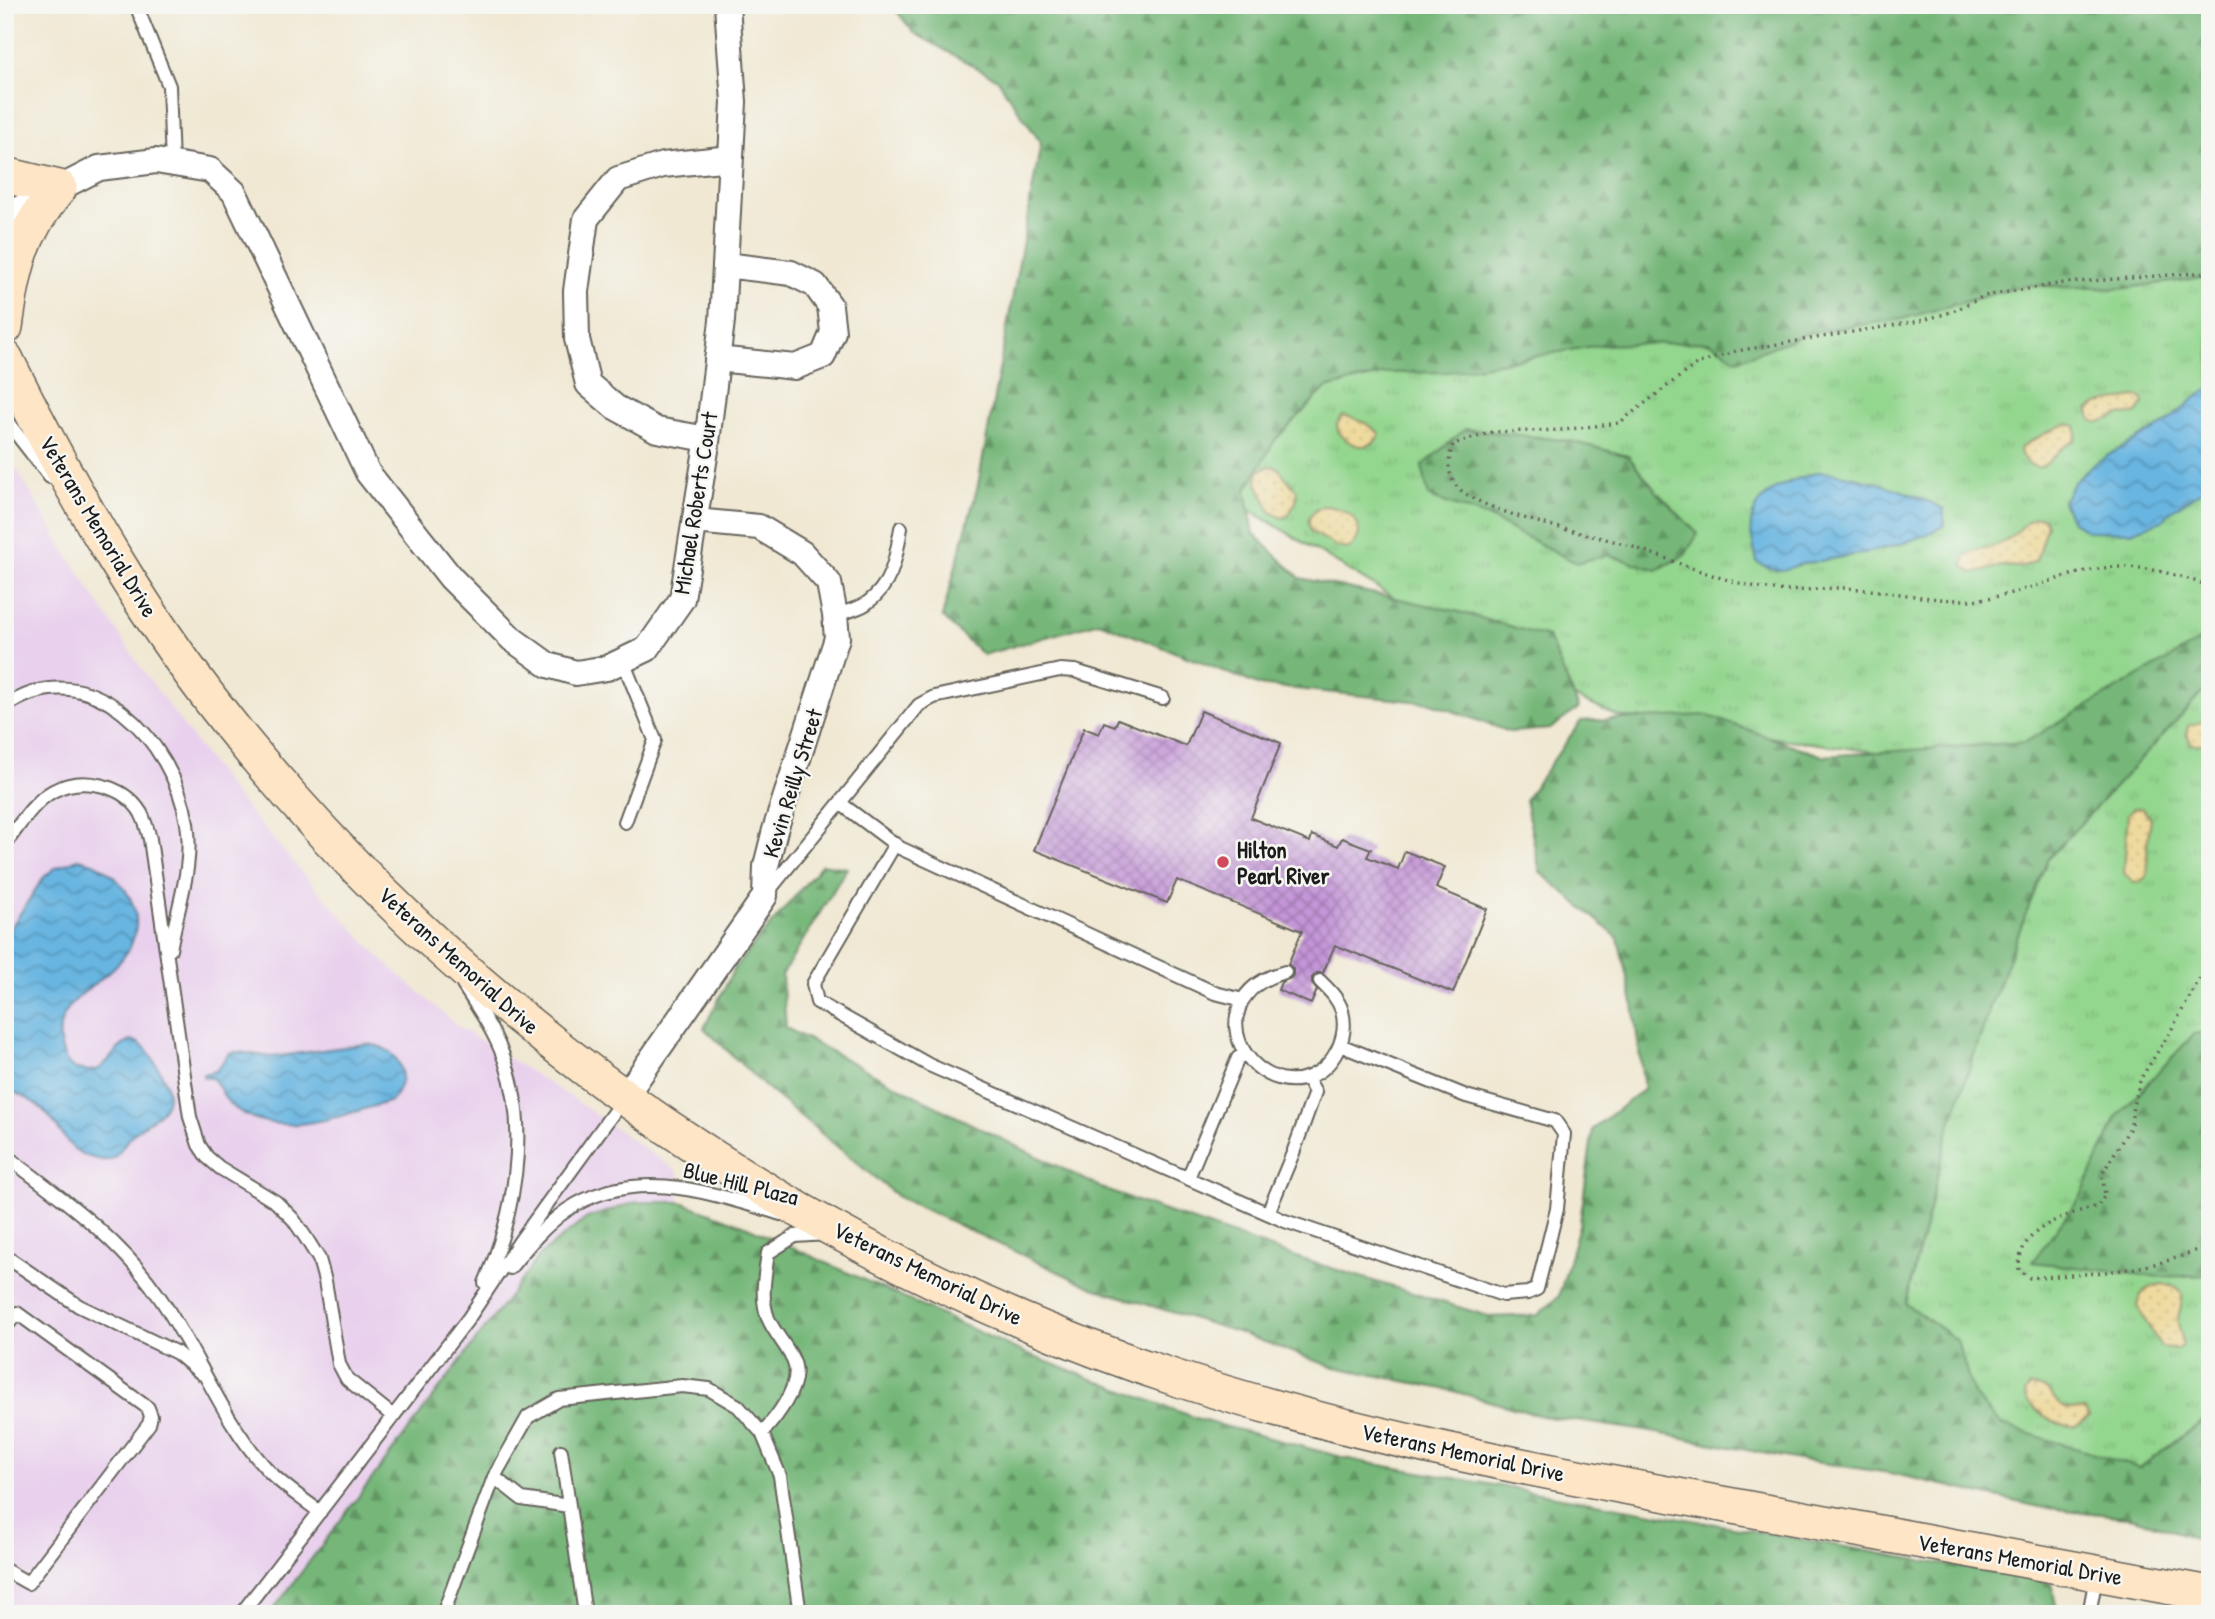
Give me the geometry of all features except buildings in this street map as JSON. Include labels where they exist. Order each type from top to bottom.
[{"type":"street","name":"Michael Roberts Court","points":[[5,216],[99,168],[156,161],[210,170],[234,192],[368,473],[451,578],[512,639],[548,665],[576,673],[607,668],[647,649],[682,599],[707,439],[725,265],[734,102],[727,5]]},
{"type":"street","points":[[707,439],[657,430],[615,407],[588,384],[577,339],[576,291],[586,219],[618,179],[663,165],[731,158]]},
{"type":"street","points":[[5,174],[59,188],[40,211],[26,236],[12,275],[5,327]]},
{"type":"street","points":[[717,359],[795,367],[823,356],[834,332],[830,306],[815,285],[791,272],[725,265]]},
{"type":"street","name":"Veterans Memorial Drive","points":[[5,358],[58,461],[123,573],[162,631],[241,739],[328,837],[421,929],[517,1015],[624,1098],[736,1171],[845,1233],[952,1289],[1061,1336],[1174,1377],[1287,1411],[1520,1466],[2210,1594]]},
{"type":"street","name":"Kevin Reilly Street","points":[[695,520],[759,527],[802,553],[828,583],[835,615],[837,638],[775,830],[766,866],[765,896]]},
{"type":"street","points":[[624,1098],[765,896]]},
{"type":"lane","points":[[136,5],[169,86],[172,164]]},
{"type":"lane","points":[[5,419],[123,573]]},
{"type":"lane","points":[[835,615],[866,604],[888,582],[895,568],[901,528]]},
{"type":"lane","points":[[623,661],[655,740],[625,822]]},
{"type":"lane","points":[[765,896],[919,705],[934,697],[1060,670],[1075,671],[1163,698]]},
{"type":"lane","points":[[5,707],[25,695],[45,689],[68,688],[87,692],[126,715],[143,731],[167,764],[183,803],[189,846],[184,890],[169,953],[169,975]]},
{"type":"lane","points":[[5,844],[29,813],[54,790],[70,785],[104,785],[119,792],[140,812],[150,839],[190,1117],[199,1145],[207,1157],[220,1168],[275,1202],[293,1219],[322,1270],[339,1364],[347,1379],[393,1416]]},
{"type":"lane","points":[[840,803],[900,848],[1215,993],[1242,1000]]},
{"type":"lane","points":[[895,844],[813,984],[817,1002],[929,1065],[1268,1213],[1503,1296],[1528,1293],[1537,1289],[1557,1209],[1564,1134],[1555,1121],[1466,1096],[1340,1045]]},
{"type":"lane","name":"Blue Hill Plaza","points":[[421,929],[465,988],[493,1033],[505,1059],[516,1110],[517,1147],[508,1214],[492,1266],[468,1319]]},
{"type":"lane","points":[[1285,972],[1269,976],[1254,986],[1242,1000],[1237,1016],[1237,1034],[1244,1054],[1253,1065],[1268,1074],[1285,1079],[1307,1078],[1332,1059],[1340,1045],[1344,1027],[1342,1009],[1333,993],[1320,981]]},
{"type":"lane","points":[[1188,1178],[1238,1058],[1244,1054]]},
{"type":"lane","points":[[1268,1213],[1315,1092],[1307,1078]]},
{"type":"lane","name":"Blue Hill Plaza","points":[[468,1319],[520,1241],[624,1098]]},
{"type":"lane","points":[[5,1155],[79,1212],[124,1252],[159,1296],[250,1448],[267,1469],[320,1512]]},
{"type":"lane","name":"Blue Hill Plaza","points":[[241,1614],[468,1319],[547,1227],[566,1210],[607,1191],[653,1184],[696,1190],[845,1233]]},
{"type":"lane","points":[[762,1433],[780,1414],[794,1384],[795,1366],[768,1319],[763,1296],[768,1253],[794,1236],[845,1233]]},
{"type":"lane","points":[[5,1256],[79,1306],[177,1353],[206,1379],[219,1396]]},
{"type":"lane","points":[[5,1328],[17,1313],[148,1408],[151,1416],[149,1424],[28,1583],[5,1571]]},
{"type":"lane","points":[[443,1614],[495,1477],[528,1417],[559,1399],[682,1386],[709,1389],[738,1406],[762,1433],[780,1476],[800,1614]]},
{"type":"lane","points":[[561,1451],[585,1614]]},
{"type":"lane","points":[[495,1477],[522,1499],[569,1506]]},
{"type":"lane","points":[[2089,1614],[2097,1573]]},
{"type":"path","points":[[2210,272],[2064,284],[1984,296],[1951,312],[1920,321],[1736,351],[1696,364],[1619,424],[1563,430],[1493,432],[1453,444],[1447,464],[1455,486],[1479,501],[1536,523],[1617,542],[1717,577],[1769,589],[1803,591],[1841,588],[1959,600],[2018,593],[2077,573],[2115,567],[2151,568],[2210,586]]},
{"type":"path","points":[[2210,960],[2141,1078],[2133,1105],[2131,1126],[2102,1174],[2105,1195],[2098,1206],[2066,1215],[2036,1230],[2019,1258],[2019,1270],[2030,1278],[2157,1264],[2192,1253],[2210,1243]]},
{"type":"shaded area","points":[[5,449],[63,548],[141,668],[229,788],[380,958],[459,1027],[566,1094],[678,1172],[680,1210],[344,1614],[5,1614]]},
{"type":"green space","points":[[892,5],[1276,5],[1283,11],[1292,5],[2210,5],[2210,277],[2118,289],[2026,285],[1902,319],[1811,332],[1738,360],[1709,342],[1599,345],[1448,372],[1389,373],[1326,388],[1275,440],[1246,490],[1254,534],[1300,578],[1456,611],[1548,637],[1579,708],[1550,729],[1510,732],[1431,703],[1258,685],[1099,622],[983,655],[942,617],[978,485],[1041,143],[997,79],[914,33]]},
{"type":"green space","points":[[2210,247],[2210,1494],[1930,1421],[1885,1313],[2022,772],[1617,716],[1505,666],[1180,467],[1333,341]]},
{"type":"green space","points":[[1465,429],[1571,441],[1628,456],[1657,492],[1698,534],[1685,555],[1657,570],[1607,555],[1576,563],[1488,517],[1429,497],[1422,466]]},
{"type":"green space","points":[[2210,635],[2210,694],[2203,692],[2047,860],[1993,999],[1949,1129],[1906,1304],[1957,1340],[1973,1394],[2001,1425],[2139,1468],[2210,1416],[2210,1543],[2135,1518],[2040,1507],[1890,1473],[1542,1416],[1453,1391],[1330,1366],[1237,1332],[1093,1288],[898,1197],[763,1085],[704,1028],[735,967],[822,864],[847,868],[782,975],[786,1028],[939,1108],[1108,1191],[1305,1260],[1491,1317],[1538,1315],[1559,1296],[1580,1222],[1593,1129],[1644,1089],[1633,1003],[1618,938],[1540,872],[1525,800],[1581,721],[1706,715],[1823,756],[2025,742]]},
{"type":"green space","points":[[2210,1031],[2210,1275],[2160,1277],[2032,1262],[2081,1196],[2118,1115],[2194,1034]]},
{"type":"green space","points":[[637,1202],[681,1202],[743,1225],[1029,1355],[1201,1420],[1357,1461],[2051,1583],[2058,1614],[270,1614],[541,1254],[587,1218]]},
{"type":"sand","points":[[2142,398],[2144,403],[2137,413],[2100,422],[2092,420],[2090,416],[2089,410],[2099,403]]},
{"type":"sand","points":[[1343,416],[1367,424],[1379,433],[1379,437],[1369,445],[1352,444],[1338,431],[1337,424]]},
{"type":"sand","points":[[2069,424],[2076,426],[2077,437],[2046,464],[2032,466],[2021,455],[2020,449],[2029,443]]},
{"type":"sand","points":[[1269,466],[1278,468],[1297,491],[1296,502],[1288,516],[1282,518],[1271,512],[1257,483],[1258,471]]},
{"type":"sand","points":[[1323,506],[1341,510],[1354,519],[1359,533],[1349,549],[1334,545],[1311,532],[1310,516]]},
{"type":"sand","points":[[2035,517],[2044,518],[2047,524],[2036,561],[2021,567],[2002,566],[1972,573],[1963,566],[1968,554],[1999,545]]},
{"type":"sand","points":[[2210,719],[2210,744],[2192,744],[2186,734],[2188,726]]},
{"type":"sand","points":[[2134,808],[2142,808],[2151,818],[2147,844],[2148,875],[2140,882],[2133,883],[2124,873],[2128,813]]},
{"type":"sand","points":[[2163,1284],[2179,1290],[2182,1295],[2178,1323],[2183,1345],[2179,1349],[2161,1347],[2137,1306],[2146,1290]]},
{"type":"sand","points":[[2030,1386],[2038,1386],[2048,1391],[2061,1406],[2085,1410],[2089,1417],[2074,1426],[2052,1420],[2037,1411],[2027,1399],[2025,1393]]},
{"type":"water","points":[[2210,389],[2210,485],[2171,511],[2162,521],[2131,532],[2087,531],[2072,521],[2063,502],[2073,483],[2098,461],[2166,423]]},
{"type":"water","points":[[1818,472],[1865,480],[1931,503],[1944,509],[1944,526],[1893,546],[1784,570],[1771,569],[1757,562],[1751,529],[1756,508],[1779,487]]},
{"type":"water","points":[[78,859],[99,866],[121,885],[133,903],[136,926],[130,946],[120,962],[77,998],[66,1012],[60,1027],[64,1057],[68,1064],[79,1070],[96,1070],[125,1043],[132,1040],[152,1056],[166,1084],[168,1095],[162,1110],[129,1138],[115,1156],[107,1160],[81,1154],[42,1109],[5,1088],[5,937],[43,878],[55,868]]},
{"type":"water","points":[[366,1044],[387,1050],[394,1056],[401,1073],[398,1091],[391,1101],[330,1119],[288,1124],[248,1116],[230,1104],[212,1078],[203,1078],[203,1074],[216,1071],[229,1053],[272,1057]]},
{"type":"place","name":"Hilton Pearl River","points":[[1223,862]]}]
